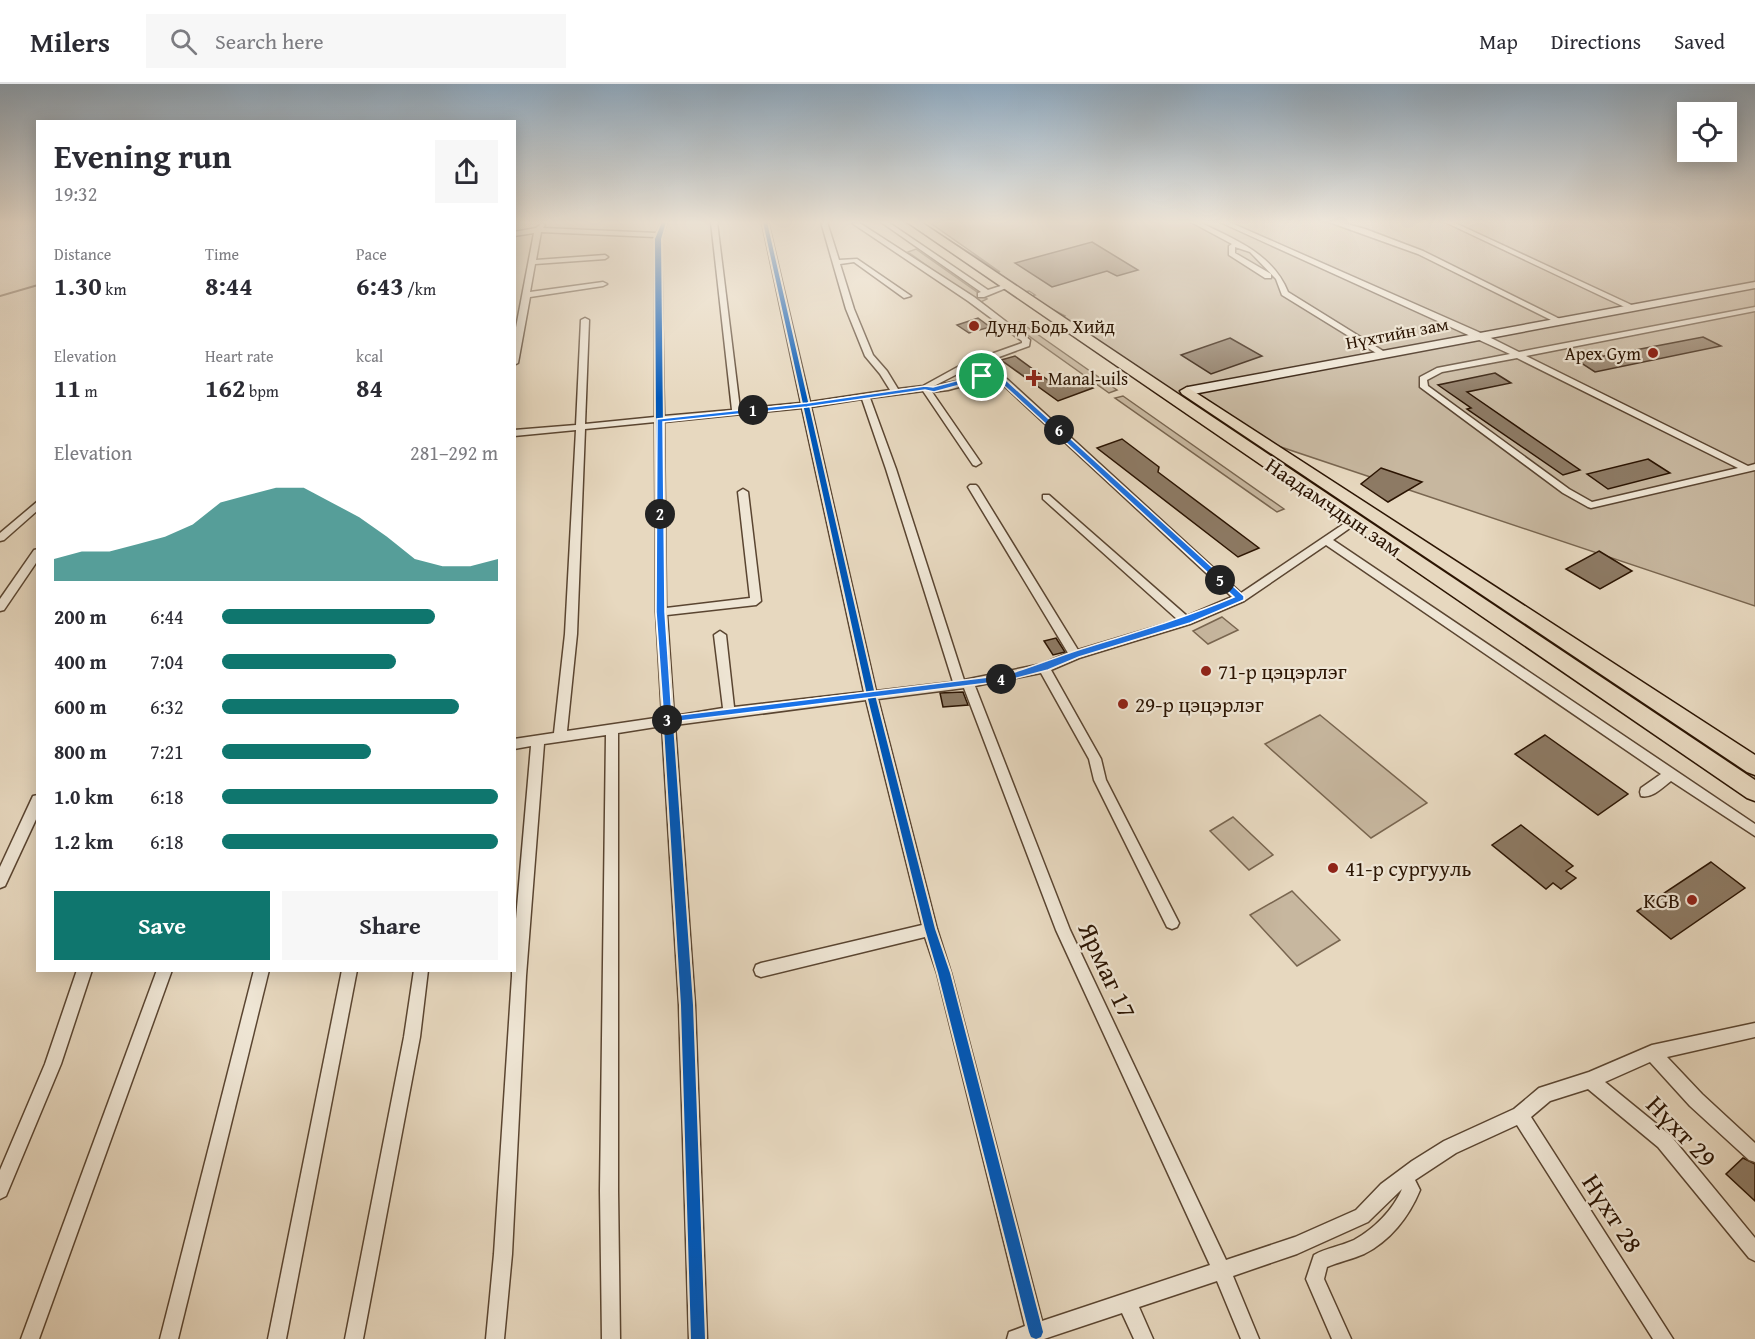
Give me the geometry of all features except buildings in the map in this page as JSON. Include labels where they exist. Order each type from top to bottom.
[{"type":"highway","name":"Наадамчдын зам","points":[[1005,281],[1063,316],[1132,363],[1354,521],[1755,792]]},
{"type":"highway","name":"Наадамчдын зам","points":[[1006,281],[1020,290]]},
{"type":"highway","name":"Наадамчдын зам","points":[[1132,363],[1192,394],[1755,765]]},
{"type":"highway","points":[[1474,602],[1492,592]]},
{"type":"main road","name":"Нүхтийн зам","points":[[1192,394],[1384,354],[1484,339],[1755,285]]},
{"type":"main road","name":"Нүхтийн зам","points":[[1192,394],[1755,291]]},
{"type":"street","points":[[516,352],[528,281]]},
{"type":"street","points":[[661,281],[661,612],[687,1005],[698,1339]]},
{"type":"street","points":[[721,281],[736,411]]},
{"type":"street","points":[[778,281],[871,695],[930,929],[944,974],[1023,1337],[1297,1245],[1362,1216],[1387,1190],[1405,1176],[1450,1147],[1520,1115],[1545,1094],[1590,1080],[1652,1053],[1755,1030]]},
{"type":"street","points":[[841,281],[869,356],[884,373],[895,393]]},
{"type":"street","points":[[885,281],[907,296]]},
{"type":"street","points":[[925,388],[966,366],[1027,343],[1009,326],[944,281]]},
{"type":"street","points":[[970,281],[987,293]]},
{"type":"street","points":[[1276,281],[1282,284]]},
{"type":"street","points":[[1279,281],[1286,294],[1384,354]]},
{"type":"street","points":[[1354,281],[1484,339],[1751,468]]},
{"type":"street","points":[[1481,281],[1562,322]]},
{"type":"street","points":[[1575,281],[1634,308]]},
{"type":"street","points":[[526,295],[603,284]]},
{"type":"street","points":[[971,299],[987,293],[1020,290]]},
{"type":"street","points":[[1751,468],[1602,505],[1586,504],[1424,387],[1424,376],[1440,370],[1755,309]]},
{"type":"street","points":[[560,738],[571,634],[585,320]]},
{"type":"street","points":[[966,366],[967,371],[975,379]]},
{"type":"street","points":[[516,433],[807,405],[925,388],[946,388],[990,376],[1004,381],[1240,598]]},
{"type":"street","points":[[925,388],[976,463]]},
{"type":"street","name":"Ярмаг 17","points":[[864,396],[895,480],[964,685],[1063,930],[1221,1269],[1250,1339]]},
{"type":"street","points":[[973,487],[1076,655]]},
{"type":"street","points":[[661,612],[756,601],[743,492]]},
{"type":"street","points":[[1046,497],[1186,621]]},
{"type":"street","points":[[0,538],[36,508]]},
{"type":"street","points":[[516,744],[667,720],[964,685],[1044,668],[1076,655],[1186,621],[1240,598],[1354,521]]},
{"type":"street","points":[[1326,540],[1755,831]]},
{"type":"street","points":[[0,607],[36,555]]},
{"type":"street","points":[[720,635],[729,712]]},
{"type":"street","points":[[1044,668],[1095,759],[1100,780],[1172,923]]},
{"type":"street","points":[[611,1339],[609,1179],[612,729]]},
{"type":"street","points":[[495,1339],[503,1254],[519,976],[538,741]]},
{"type":"street","points":[[1646,792],[1672,773]]},
{"type":"street","points":[[0,882],[36,804]]},
{"type":"street","points":[[761,970],[930,929]]},
{"type":"street","points":[[0,1190],[54,1064],[84,972]]},
{"type":"street","points":[[30,1339],[164,972]]},
{"type":"street","points":[[169,1339],[261,972]]},
{"type":"street","points":[[277,1339],[350,972]]},
{"type":"street","points":[[354,1339],[412,1037],[421,972]]},
{"type":"street","points":[[1652,1053],[1696,1100],[1755,1154]]},
{"type":"street","name":"Нүхт 29","points":[[1590,1080],[1664,1141],[1755,1252]]},
{"type":"street","name":"Нүхт 28","points":[[1520,1115],[1664,1339]]},
{"type":"street","points":[[1342,1339],[1315,1279],[1320,1261],[1334,1254],[1359,1247],[1378,1234],[1407,1203],[1412,1190],[1405,1176]]},
{"type":"street","points":[[1126,1301],[1143,1339]]},
{"type":"shaded area","points":[[948,281],[961,281],[987,299],[979,303]]},
{"type":"shaded area","points":[[1007,281],[1755,281],[1755,606],[1251,437],[1475,589],[1471,591],[1138,370],[1138,367],[1063,318],[1065,316],[1029,297],[1035,295],[1029,291],[1024,292]]},
{"type":"shaded area","points":[[1020,322],[1117,390],[1109,393],[1012,324]]},
{"type":"shaded area","points":[[1123,396],[1284,509],[1277,512],[1115,398]]},
{"type":"shaded area","points":[[1497,603],[1755,773],[1755,784],[1492,604]]},
{"type":"shaded area","points":[[1222,617],[1238,630],[1208,644],[1193,631]]},
{"type":"shaded area","points":[[1320,715],[1427,803],[1371,838],[1265,744]]},
{"type":"shaded area","points":[[1233,817],[1273,855],[1249,870],[1210,831]]},
{"type":"shaded area","points":[[1292,891],[1340,940],[1297,966],[1250,915]]},
{"type":"waterway","points":[[0,296],[36,286]]},
{"type":"cycle path","points":[[658,281],[661,612],[687,1005],[698,1339]]},
{"type":"cycle path","points":[[778,281],[871,695],[1036,1332]]},
{"type":"place","name":"Дунд Бодь Хийд","points":[[974,326]]},
{"type":"place","name":"Apex Gym","points":[[1653,353]]},
{"type":"place","name":"Manal-uils","points":[[1034,378]]},
{"type":"place","name":"71-р цэцэрлэг","points":[[1206,671]]},
{"type":"place","name":"29-р цэцэрлэг","points":[[1123,704]]},
{"type":"place","name":"41-р сургууль","points":[[1333,868]]},
{"type":"place","name":"KGB","points":[[1692,900]]},
{"type":"route","points":[[982,376],[1004,381],[1240,598],[1186,621],[1076,655],[1044,668],[1005,678],[667,720],[661,612],[660,420],[807,405],[925,388],[934,390],[982,376]]}]
